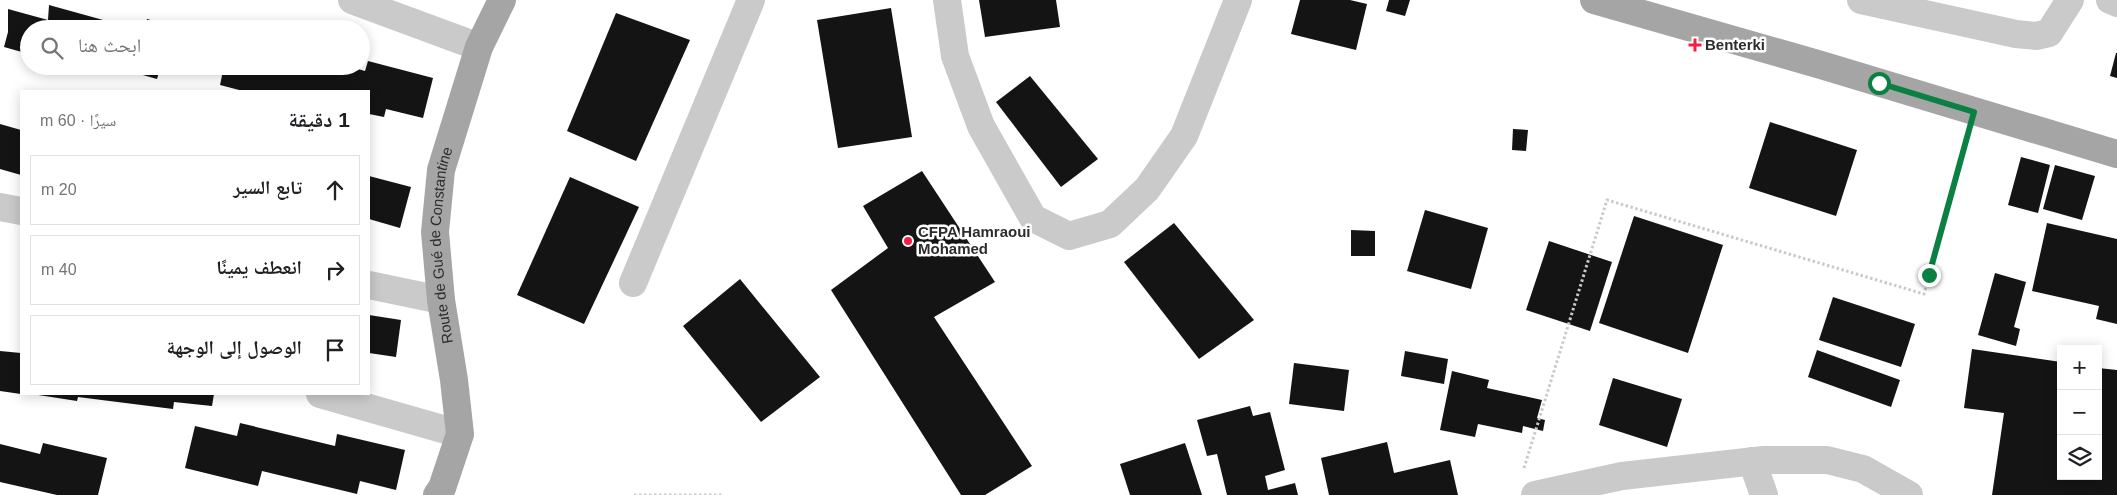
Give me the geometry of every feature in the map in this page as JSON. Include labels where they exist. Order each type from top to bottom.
[{"type":"main road","name":"Route de Gué de Constantine","points":[[437,495],[442,488],[460,434],[454,380],[441,300],[435,232],[441,170],[479,47],[502,0]]},
{"type":"main road","points":[[1594,0],[2117,154]]},
{"type":"street","points":[[352,0],[479,47]]},
{"type":"street","points":[[633,282],[751,0]]},
{"type":"street","points":[[947,0],[955,56],[980,126],[1033,218],[1069,236],[1110,224],[1147,189],[1184,136],[1238,0]]},
{"type":"street","points":[[1861,0],[2016,34],[2036,36],[2049,33],[2070,0]]},
{"type":"street","points":[[2110,0],[2117,3]]},
{"type":"street","points":[[0,207],[20,211]]},
{"type":"street","points":[[370,284],[441,300]]},
{"type":"street","points":[[324,395],[460,434]]},
{"type":"street","points":[[1528,486],[1752,461],[1827,460],[1863,469],[1909,495]]},
{"type":"street","points":[[1752,461],[1764,495]]},
{"type":"path","points":[[1528,486],[1607,200],[1924,294],[1974,112]]},
{"type":"path","points":[[634,495],[724,495]]},
{"type":"building","points":[[979,0],[1056,0],[1060,27],[985,37]]},
{"type":"building","points":[[1300,0],[1350,0],[1367,4],[1356,50],[1291,34]]},
{"type":"building","points":[[1389,0],[1410,0],[1405,16],[1386,11]]},
{"type":"building","points":[[49,5],[103,20],[48,20]]},
{"type":"building","points":[[891,8],[912,137],[838,148],[817,20]]},
{"type":"building","points":[[8,9],[48,20],[20,20],[20,51],[4,47],[8,32]]},
{"type":"building","points":[[616,13],[690,40],[636,161],[567,131]]},
{"type":"building","points":[[2117,53],[2117,78],[2110,76]]},
{"type":"building","points":[[370,62],[433,78],[423,118],[386,109],[384,117],[370,114],[370,90],[239,90],[220,85],[222,75],[370,75]]},
{"type":"building","points":[[143,75],[158,75],[157,79]]},
{"type":"building","points":[[1030,76],[1098,159],[1061,187],[996,102]]},
{"type":"building","points":[[1770,122],[1857,150],[1836,216],[1749,188]]},
{"type":"building","points":[[0,124],[20,130],[20,175],[0,169]]},
{"type":"building","points":[[1513,129],[1528,130],[1526,151],[1512,150]]},
{"type":"building","points":[[2021,157],[2050,165],[2038,213],[2008,205]]},
{"type":"building","points":[[2055,165],[2095,176],[2082,220],[2043,209]]},
{"type":"building","points":[[922,171],[995,282],[934,317],[1032,466],[985,495],[961,495],[831,290],[888,248],[863,206]]},
{"type":"building","points":[[370,176],[411,187],[400,228],[370,219]]},
{"type":"building","points":[[570,177],[639,207],[584,324],[517,295]]},
{"type":"building","points":[[1425,210],[1488,228],[1471,289],[1407,271]]},
{"type":"building","points":[[1634,216],[1723,245],[1688,353],[1599,323]]},
{"type":"building","points":[[1174,223],[1254,320],[1199,359],[1124,262]]},
{"type":"building","points":[[2047,223],[2117,239],[2117,324],[2096,319],[2099,306],[2032,291]]},
{"type":"building","points":[[1351,230],[1375,231],[1375,256],[1351,256]]},
{"type":"building","points":[[1549,241],[1612,262],[1590,331],[1526,310]]},
{"type":"building","points":[[1995,273],[2026,282],[2014,327],[2020,329],[2016,346],[1978,335]]},
{"type":"building","points":[[740,279],[820,377],[761,422],[683,326]]},
{"type":"building","points":[[1833,297],[1915,324],[1901,367],[1819,340]]},
{"type":"building","points":[[370,315],[401,320],[396,357],[370,353]]},
{"type":"building","points":[[1972,349],[2057,361],[2057,480],[2102,480],[2102,368],[2117,370],[2117,495],[1992,495],[2004,413],[1964,408]]},
{"type":"building","points":[[1817,350],[1900,380],[1891,407],[1808,377]]},
{"type":"building","points":[[0,351],[20,353],[20,394],[0,391]]},
{"type":"building","points":[[1405,351],[1448,359],[1444,384],[1401,376]]},
{"type":"building","points":[[1294,363],[1349,370],[1344,411],[1289,404]]},
{"type":"building","points":[[1452,371],[1489,380],[1487,388],[1542,400],[1537,418],[1545,420],[1543,431],[1523,426],[1522,433],[1478,424],[1475,437],[1440,430]]},
{"type":"building","points":[[1613,378],[1682,399],[1667,447],[1599,425]]},
{"type":"building","points":[[38,395],[214,395],[212,406],[174,402],[173,409],[78,397],[77,401]]},
{"type":"building","points":[[1250,406],[1253,416],[1270,412],[1285,470],[1265,476],[1268,490],[1295,483],[1298,495],[1227,495],[1217,454],[1207,456],[1197,420]]},
{"type":"building","points":[[240,423],[335,446],[337,434],[405,450],[396,490],[360,481],[357,494],[262,471],[258,486],[185,468],[195,426],[237,436]]},
{"type":"building","points":[[1387,442],[1394,473],[1450,460],[1458,495],[1329,495],[1321,458]]},
{"type":"building","points":[[43,443],[107,458],[98,495],[57,495],[0,482],[0,444],[40,454]]},
{"type":"building","points":[[1185,443],[1202,495],[1130,495],[1120,464]]},
{"type":"place","name":"Benterki","points":[[1695,45]]},
{"type":"place","name":"CFPA Hamraoui Mohamed","points":[[908,241]]},
{"type":"route","points":[[1879,83],[1974,112],[1929,275]]}]
